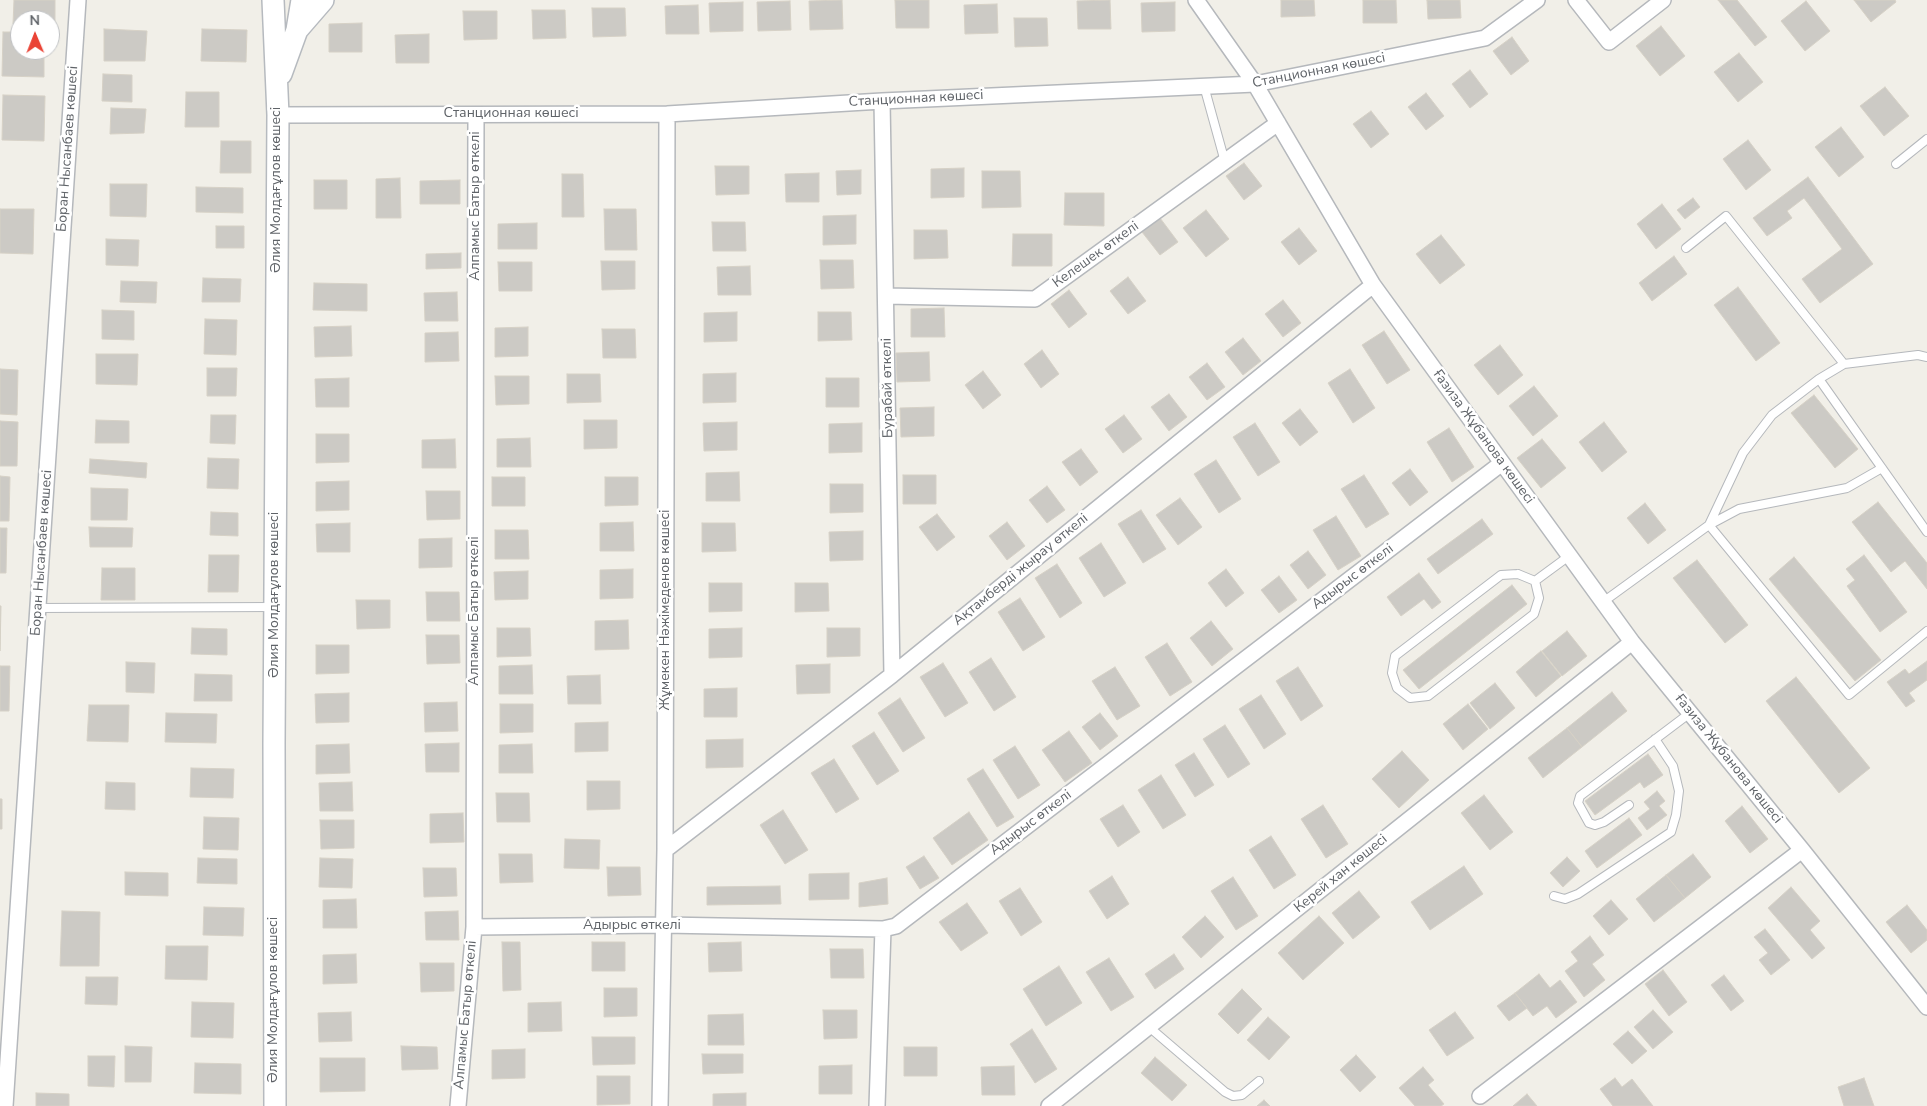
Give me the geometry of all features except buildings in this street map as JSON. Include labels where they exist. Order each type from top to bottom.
[{"type":"main road","name":"Әлия Молдағұлов көшесі","points":[[273,0],[278,115],[274,743],[275,1106]]},
{"type":"main road","name":"Әлия Молдағұлов көшесі","points":[[277,84],[297,30],[302,0]]},
{"type":"main road","points":[[297,30],[323,0]]},
{"type":"street","name":"Боран Нысанбаев көшесі","points":[[5,1106],[78,0]]},
{"type":"street","name":"Ғазиза Жұбанова көшесі","points":[[1196,0],[1255,84],[1373,285],[1569,556],[1632,642],[1927,1007]]},
{"type":"street","name":"Станционная көшесі","points":[[278,115],[667,114],[882,100],[1255,84],[1485,38],[1537,0]]},
{"type":"street","points":[[1576,0],[1609,42],[1663,0]]},
{"type":"street","name":"Бурабай өткелі","points":[[882,100],[892,675]]},
{"type":"street","name":"Жұмекен Нәжімеденов көшесі","points":[[660,1106],[665,850],[667,114]]},
{"type":"street","name":"Алпамыс Батыр өткелі","points":[[458,1106],[474,927],[476,115]]},
{"type":"street","name":"Келешек өткелі","points":[[886,296],[1035,299],[1278,123]]},
{"type":"street","name":"Ақтамберді жырау өткелі","points":[[665,850],[892,675],[1373,285]]},
{"type":"street","name":"Адырыс өткелі","points":[[474,927],[664,925],[883,930],[896,926],[1502,463]]},
{"type":"street","name":"Керей хан көшесі","points":[[1049,1106],[1632,642]]},
{"type":"street","points":[[1480,1096],[1802,850]]},
{"type":"street","points":[[877,1106],[883,930]]},
{"type":"lane","points":[[1204,86],[1225,162]]},
{"type":"lane","points":[[1896,164],[1927,139]]},
{"type":"lane","points":[[1686,248],[1726,216],[1844,364]]},
{"type":"lane","points":[[1709,525],[1743,453],[1772,415],[1819,379],[1844,364],[1918,355],[1927,357]]},
{"type":"lane","points":[[1819,379],[1926,529]]},
{"type":"lane","points":[[1603,602],[1709,525],[1739,509],[1847,488],[1882,468]]},
{"type":"lane","points":[[1709,525],[1848,695],[1927,631]]},
{"type":"lane","points":[[1535,581],[1569,556]]},
{"type":"lane","points":[[1518,574],[1535,581],[1539,598],[1534,614],[1428,696],[1410,698],[1397,688],[1392,673],[1395,656],[1501,575],[1518,574]]},
{"type":"lane","points":[[38,608],[276,607]]},
{"type":"lane","points":[[1629,805],[1604,822],[1595,825],[1589,823],[1578,803],[1580,796],[1690,713]]},
{"type":"lane","points":[[1554,896],[1565,899],[1578,894],[1671,832],[1679,791],[1673,766],[1655,739]]},
{"type":"lane","points":[[1149,1026],[1233,1096],[1242,1095],[1259,1081]]}]
